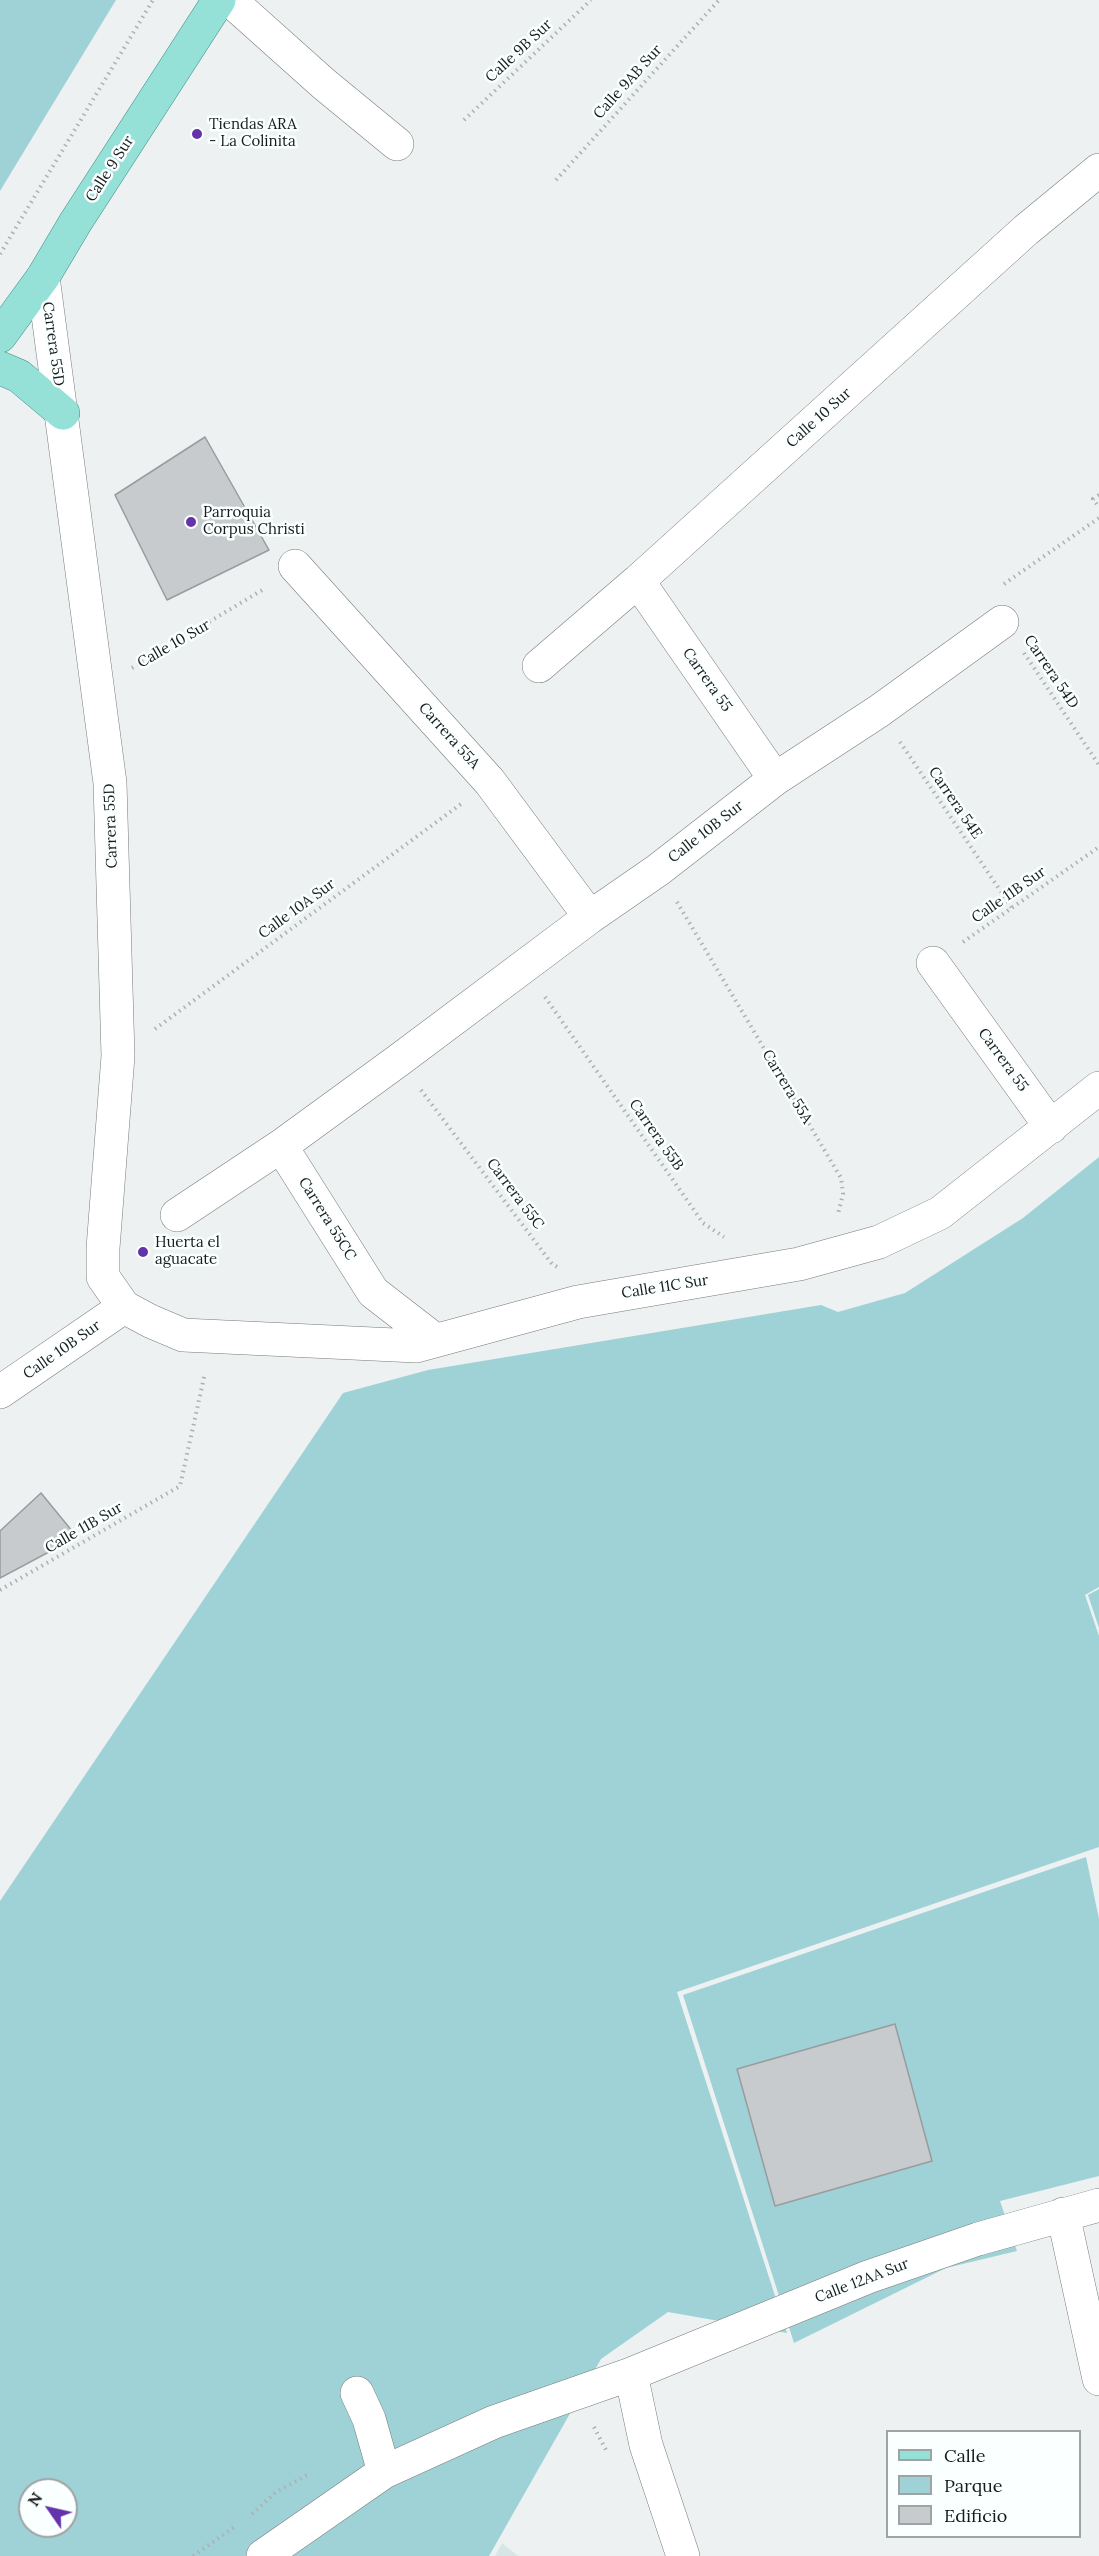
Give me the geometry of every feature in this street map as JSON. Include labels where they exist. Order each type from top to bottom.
[{"type":"main road","name":"Calle 9 Sur","points":[[0,336],[44,277],[75,223],[219,0]]},
{"type":"main road","points":[[0,368],[19,376],[63,413]]},
{"type":"street","points":[[230,0],[324,84],[397,144]]},
{"type":"street","name":"Calle 10 Sur","points":[[539,666],[638,581],[1026,230],[1099,170]]},
{"type":"street","name":"Carrera 55D","points":[[44,277],[110,783],[118,1056],[103,1248],[103,1276],[124,1307],[150,1321],[198,1336]]},
{"type":"street","name":"Carrera 55A","points":[[296,566],[490,782],[590,917]]},
{"type":"street","name":"Carrera 55","points":[[638,581],[775,778]]},
{"type":"street","name":"Calle 10B Sur","points":[[177,1215],[280,1146],[399,1060],[590,917],[658,870],[775,778],[879,711],[1002,622]]},
{"type":"street","name":"Carrera 55","points":[[933,963],[1051,1127]]},
{"type":"street","name":"Calle 11C Sur","points":[[198,1336],[416,1346],[578,1302],[779,1268],[845,1252],[879,1242],[940,1214],[1099,1088]]},
{"type":"street","name":"Carrera 55CC","points":[[280,1146],[373,1292],[435,1340]]},
{"type":"street","name":"Carrera 55CC","points":[[373,1292],[379,1345]]},
{"type":"street","name":"Calle 10B Sur","points":[[0,1392],[124,1307]]},
{"type":"street","name":"Calle 12AA Sur","points":[[263,2556],[384,2472],[494,2422],[631,2374],[868,2277],[978,2239],[1099,2205]]},
{"type":"street","points":[[1063,2214],[1099,2379]]},
{"type":"street","points":[[631,2374],[646,2445],[683,2556]]},
{"type":"street","points":[[357,2393],[369,2419],[384,2472]]},
{"type":"path","points":[[0,254],[153,0]]},
{"type":"path","name":"Calle 9B Sur","points":[[464,120],[591,0]]},
{"type":"path","name":"Calle 9AB Sur","points":[[555,180],[719,0]]},
{"type":"path","points":[[1099,495],[1093,499],[1099,507]]},
{"type":"path","points":[[1002,622],[988,595],[1099,518]]},
{"type":"path","name":"Calle 10 Sur","points":[[97,688],[250,599]]},
{"type":"path","name":"Carrera 54D","points":[[1002,622],[1099,765]]},
{"type":"path","name":"Carrera 54E","points":[[879,711],[1012,908]]},
{"type":"path","name":"Calle 10A Sur","points":[[118,1056],[490,782]]},
{"type":"path","name":"Calle 11B Sur","points":[[933,963],[1099,847]]},
{"type":"path","name":"Carrera 55A","points":[[658,870],[841,1179],[843,1194],[838,1214],[845,1252]]},
{"type":"path","name":"Carrera 55B","points":[[524,967],[703,1223],[722,1237],[733,1237]]},
{"type":"path","name":"Carrera 55C","points":[[399,1060],[552,1264],[562,1270]]},
{"type":"path","name":"Calle 11B Sur","points":[[0,1590],[180,1486],[198,1336]]},
{"type":"shaded area","points":[[502,2543],[518,2556],[495,2556]]},
{"type":"green space","points":[[0,0],[116,0],[0,191]]},
{"type":"green space","points":[[1099,1157],[1099,1587],[1085,1595],[1099,1636],[1099,1847],[677,1992],[787,2333],[668,2312],[601,2359],[489,2556],[0,2556],[0,1901],[343,1393],[428,1370],[821,1305],[838,1312],[905,1293],[1023,1218]]},
{"type":"green space","points":[[1099,1589],[1099,1628],[1088,1595]]},
{"type":"green space","points":[[1086,1857],[1099,1919],[1099,2176],[1000,2201],[1017,2251],[946,2268],[794,2343],[683,1995]]},
{"type":"building","name":"Parroquia Corpus Christi","points":[[205,437],[269,550],[167,600],[115,495]]},
{"type":"building","points":[[41,1493],[77,1537],[0,1578],[0,1531]]},
{"type":"building","points":[[895,2024],[932,2161],[775,2206],[737,2069]]},
{"type":"place","name":"Tiendas ARA - La Colinita","points":[[197,134]]},
{"type":"place","name":"Parroquia Corpus Christi","points":[[191,522]]},
{"type":"place","name":"Huerta el aguacate","points":[[143,1252]]}]
